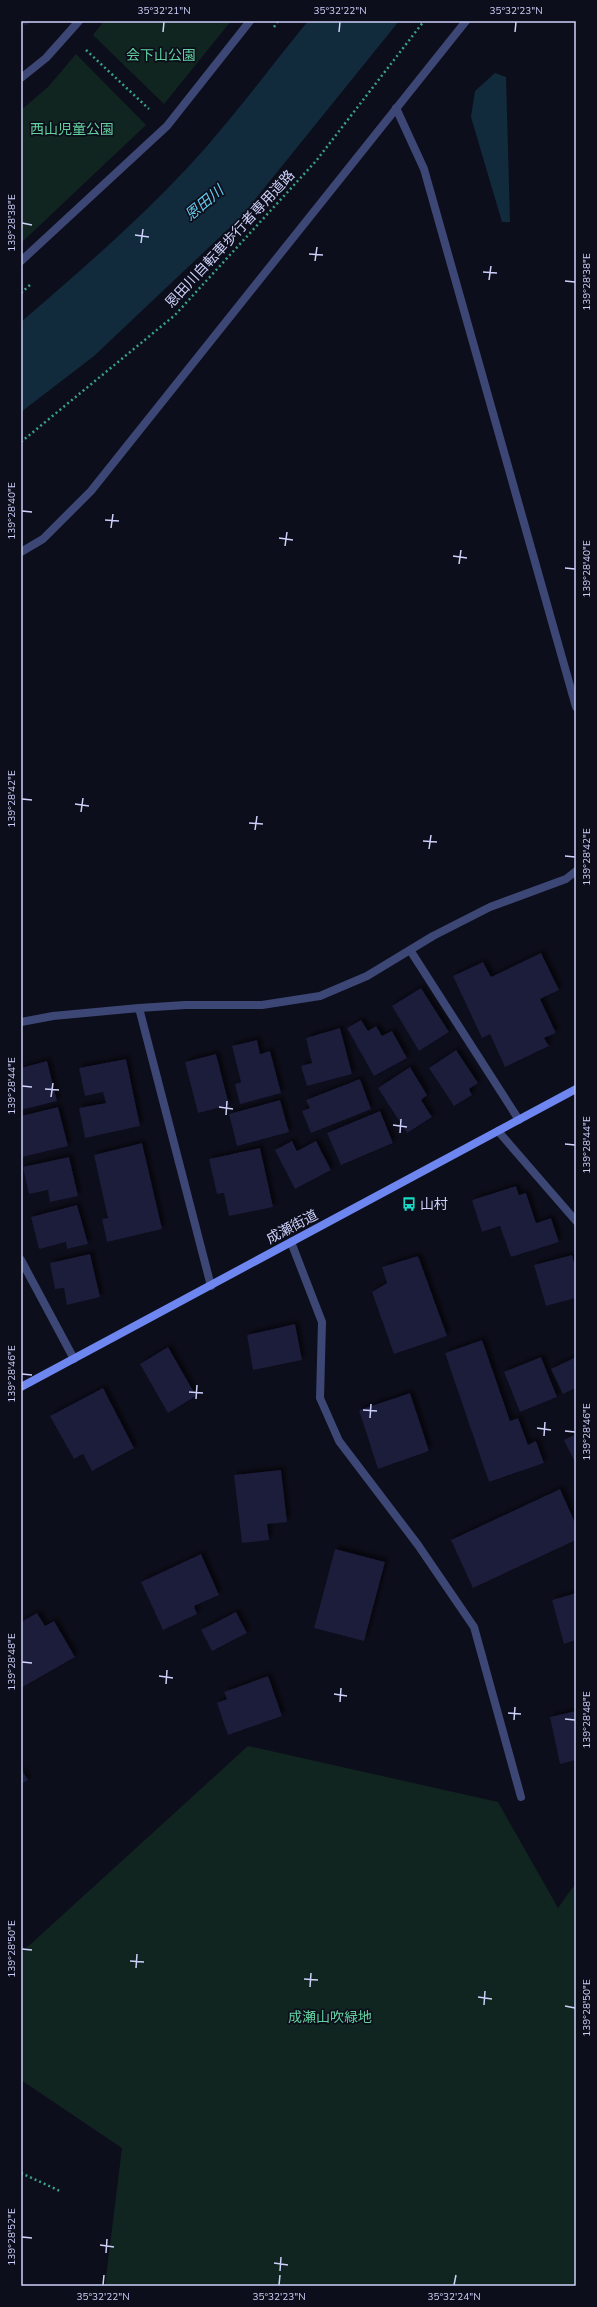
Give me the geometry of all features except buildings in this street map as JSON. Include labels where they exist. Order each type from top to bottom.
[{"type":"main road","name":"成瀬街道","points":[[21,1387],[576,1089]]},
{"type":"street","points":[[21,78],[46,58],[79,21]]},
{"type":"street","points":[[21,261],[167,126],[250,21]]},
{"type":"street","points":[[21,552],[43,539],[91,491],[466,21]]},
{"type":"street","points":[[396,108],[424,169],[576,707]]},
{"type":"street","points":[[21,1022],[53,1016],[139,1008],[185,1005],[262,1005],[320,996],[366,976],[433,936],[490,907],[566,878],[576,871]]},
{"type":"street","points":[[410,950],[519,1120]]},
{"type":"street","points":[[139,1008],[211,1286]]},
{"type":"street","points":[[498,1131],[576,1221]]},
{"type":"street","points":[[291,1242],[322,1322],[320,1398],[339,1441],[418,1546],[474,1627],[521,1796]]},
{"type":"street","points":[[21,1260],[74,1359]]},
{"type":"path","name":"恩田川自転車歩行者専用道路","points":[[21,442],[175,315],[316,161],[424,21]]},
{"type":"path","points":[[69,34],[167,126]]},
{"type":"path","points":[[21,2173],[60,2191]]},
{"type":"green space","name":"会下山公園","points":[[104,21],[231,21],[164,104],[93,35]]},
{"type":"green space","name":"西山児童公園","points":[[76,54],[146,125],[21,243],[21,110],[48,87]]},
{"type":"green space","name":"成瀬山吹緑地","points":[[248,1746],[498,1802],[558,1908],[576,1883],[576,2286],[105,2286],[122,2148],[21,2080],[21,1953]]},
{"type":"water","name":"恩田川","points":[[308,21],[399,21],[241,217],[94,356],[21,412],[21,322],[129,226],[170,186],[206,148]]},
{"type":"water","points":[[495,73],[506,77],[510,222],[502,222],[471,117],[475,91]]},
{"type":"place","name":"山村","points":[[409,1204]]}]
